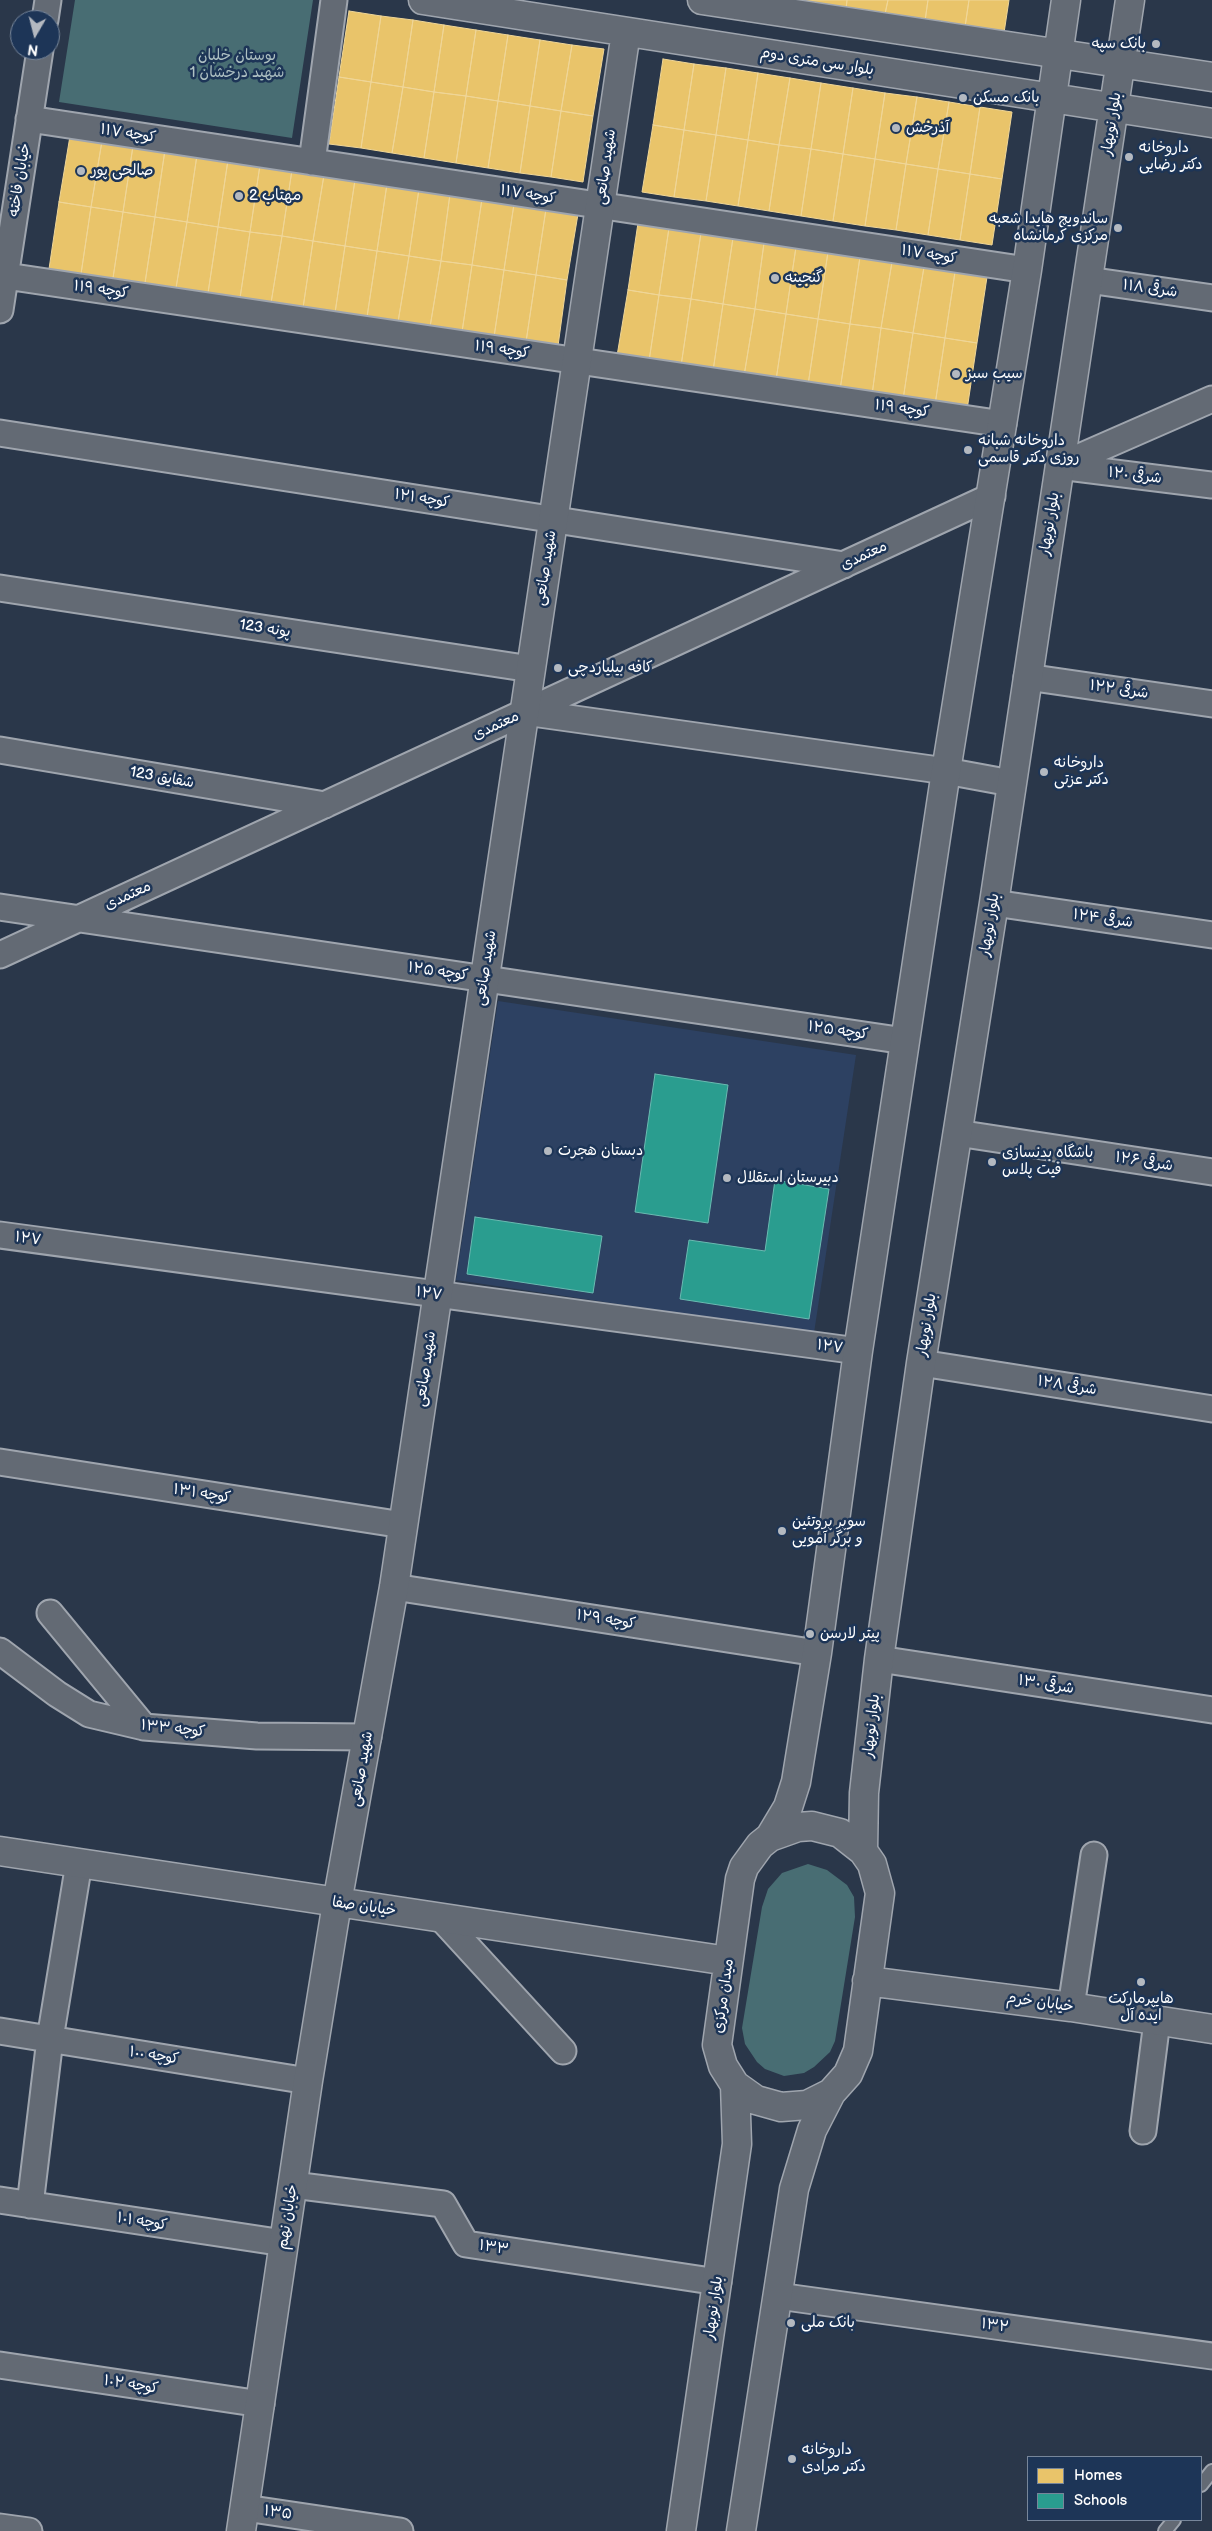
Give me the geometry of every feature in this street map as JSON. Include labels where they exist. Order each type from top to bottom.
[{"type":"main road","name":"بلوار سی متری دوم","points":[[423,0],[1212,123]]},
{"type":"main road","points":[[702,0],[1212,77]]},
{"type":"main road","points":[[770,1837],[788,1807],[796,1782],[817,1652],[858,1351],[946,771],[992,496],[1027,270],[1066,0]]},
{"type":"main road","name":"بلوار نوبهار","points":[[863,1851],[864,1793],[879,1659],[921,1363],[994,903],[1130,0]]},
{"type":"main road","name":"شهید صانعی","points":[[337,1903],[394,1586],[626,32]]},
{"type":"main road","name":"میدان مرکزی","points":[[798,1827],[827,1828],[853,1841],[863,1851],[872,1864],[880,1893],[858,2051],[848,2074],[831,2093],[807,2105],[781,2107],[756,2100],[735,2085],[723,2066],[717,2045],[740,1879],[744,1866],[760,1845],[770,1837],[798,1827]]},
{"type":"main road","name":"خیابان صفا","points":[[0,1850],[337,1903],[728,1961]]},
{"type":"main road","name":"خیابان نهم","points":[[243,2520],[308,2081],[337,1903]]},
{"type":"main road","name":"خیابان خرم","points":[[868,1981],[1071,2007],[1212,2028]]},
{"type":"main road","name":"بلوار نوبهار","points":[[681,2531],[737,2144],[735,2085]]},
{"type":"main road","points":[[741,2531],[794,2189],[812,2130],[831,2093]]},
{"type":"street","points":[[312,162],[334,0]]},
{"type":"street","name":"خیابان فاخته","points":[[0,310],[3,276],[38,60]]},
{"type":"street","name":"کوچه ۱۱۷","points":[[29,119],[1027,270]]},
{"type":"street","name":"کوچه ۱۱۹","points":[[3,276],[1003,424]]},
{"type":"street","name":"۱۱۸ شرقی","points":[[1088,280],[1212,298]]},
{"type":"street","points":[[1059,466],[1212,399]]},
{"type":"street","name":"کوچه ۱۲۱","points":[[0,433],[844,565]]},
{"type":"street","name":"۱۲۰ شرقی","points":[[1059,466],[1212,486]]},
{"type":"street","name":"معتمدی","points":[[0,955],[992,496]]},
{"type":"street","name":"123 پونه","points":[[0,588],[531,669]]},
{"type":"street","name":"۱۲۲ شرقی","points":[[1027,677],[1212,704]]},
{"type":"street","points":[[525,712],[946,771],[1011,783]]},
{"type":"street","name":"123 شقایق","points":[[0,750],[325,805]]},
{"type":"street","name":"۱۲۴ شرقی","points":[[994,903],[1212,934]]},
{"type":"street","name":"کوچه ۱۲۵","points":[[0,907],[905,1041]]},
{"type":"street","name":"۱۲۶ شرقی","points":[[957,1133],[1212,1172]]},
{"type":"street","name":"۱۲۷","points":[[0,1236],[858,1351]]},
{"type":"street","name":"۱۲۸ شرقی","points":[[921,1363],[1212,1409]]},
{"type":"street","name":"کوچه ۱۳۱","points":[[0,1462],[403,1525]]},
{"type":"street","name":"کوچه ۱۲۹","points":[[394,1586],[817,1652]]},
{"type":"street","points":[[50,1613],[144,1727]]},
{"type":"street","name":"کوچه ۱۳۳","points":[[0,1651],[57,1694],[89,1714],[144,1727],[258,1736],[368,1737]]},
{"type":"street","name":"۱۳۰ شرقی","points":[[879,1659],[1212,1710]]},
{"type":"street","points":[[1071,2007],[1094,1855]]},
{"type":"street","points":[[30,2205],[50,2039],[79,1863]]},
{"type":"street","points":[[441,1918],[563,2051]]},
{"type":"street","points":[[1143,2131],[1157,2021]]},
{"type":"street","name":"کوچه ۱۰۰","points":[[0,2031],[308,2081]]},
{"type":"street","name":"۱۳۳","points":[[293,2185],[443,2204],[466,2244],[718,2282]]},
{"type":"street","name":"کوچه ۱۰۱","points":[[0,2200],[284,2243]]},
{"type":"street","name":"۱۳۲","points":[[778,2296],[1212,2356]]},
{"type":"street","name":"کوچه ۱۰۲","points":[[0,2365],[261,2404]]},
{"type":"street","name":"۱۳۵","points":[[243,2520],[400,2531]]},
{"type":"street","points":[[0,2527],[29,2531]]},
{"type":"lane","points":[[1202,2484],[1212,2471]]},
{"type":"lane","points":[[1165,2531],[1173,2521]]},
{"type":"shaded area","name":"دبیرستان استقلال","points":[[498,1001],[856,1055],[814,1333],[456,1280]]},
{"type":"green space","name":"بوستان خلبان شهید درخشان 1","points":[[75,0],[313,0],[292,138],[59,102]]},
{"type":"green space","points":[[808,1864],[827,1870],[847,1885],[854,1897],[855,1917],[835,2041],[830,2052],[814,2067],[804,2073],[784,2076],[765,2069],[757,2062],[745,2044],[742,2028],[762,1907],[768,1889],[782,1873]]},
{"type":"building: Homes","points":[[806,0],[847,0],[846,9],[806,3]]},
{"type":"building: Homes","points":[[847,0],[888,0],[885,14],[846,9]]},
{"type":"building: Homes","points":[[888,0],[928,0],[925,21],[885,14]]},
{"type":"building: Homes","points":[[928,0],[969,0],[965,27],[925,21]]},
{"type":"building: Homes","points":[[969,0],[1009,0],[1004,33],[965,27]]},
{"type":"building: Homes","points":[[349,11],[381,16],[371,82],[339,77]]},
{"type":"building: Homes","points":[[381,16],[413,20],[403,87],[371,82]]},
{"type":"building: Homes","points":[[413,20],[444,25],[434,92],[403,87]]},
{"type":"building: Homes","points":[[444,25],[476,30],[466,96],[434,92]]},
{"type":"building: Homes","points":[[476,30],[508,35],[498,101],[466,96]]},
{"type":"building: Homes","points":[[508,35],[540,40],[530,106],[498,101]]},
{"type":"building: Homes","points":[[540,40],[572,45],[561,111],[530,106]]},
{"type":"building: Homes","points":[[572,45],[604,49],[593,116],[561,111]]},
{"type":"building: Homes","points":[[663,59],[694,64],[684,130],[653,125]]},
{"type":"building: Homes","points":[[694,64],[726,68],[716,135],[684,130]]},
{"type":"building: Homes","points":[[726,68],[758,73],[748,140],[716,135]]},
{"type":"building: Homes","points":[[758,73],[790,78],[779,145],[748,140]]},
{"type":"building: Homes","points":[[339,77],[371,82],[361,148],[329,144]]},
{"type":"building: Homes","points":[[790,78],[821,83],[811,149],[779,145]]},
{"type":"building: Homes","points":[[371,82],[403,87],[392,153],[361,148]]},
{"type":"building: Homes","points":[[821,83],[853,88],[843,154],[811,149]]},
{"type":"building: Homes","points":[[403,87],[434,92],[424,158],[392,153]]},
{"type":"building: Homes","points":[[853,88],[885,93],[875,159],[843,154]]},
{"type":"building: Homes","points":[[434,92],[466,96],[456,163],[424,158]]},
{"type":"building: Homes","name":"آذرخش","points":[[885,93],[917,97],[906,164],[875,159]]},
{"type":"building: Homes","points":[[466,96],[498,101],[488,168],[456,163]]},
{"type":"building: Homes","points":[[917,97],[949,102],[938,169],[906,164]]},
{"type":"building: Homes","points":[[498,101],[530,106],[520,173],[488,168]]},
{"type":"building: Homes","points":[[949,102],[980,107],[970,174],[938,169]]},
{"type":"building: Homes","points":[[530,106],[561,111],[551,177],[520,173]]},
{"type":"building: Homes","points":[[980,107],[1012,112],[1002,179],[970,174]]},
{"type":"building: Homes","points":[[561,111],[593,116],[583,182],[551,177]]},
{"type":"building: Homes","points":[[653,125],[684,130],[674,197],[642,192]]},
{"type":"building: Homes","points":[[684,130],[716,135],[706,201],[674,197]]},
{"type":"building: Homes","points":[[716,135],[748,140],[738,206],[706,201]]},
{"type":"building: Homes","name":"صالحی پور","points":[[70,136],[102,141],[91,207],[59,202]]},
{"type":"building: Homes","points":[[748,140],[779,145],[769,211],[738,206]]},
{"type":"building: Homes","points":[[102,141],[133,146],[123,212],[91,207]]},
{"type":"building: Homes","points":[[779,145],[811,149],[801,216],[769,211]]},
{"type":"building: Homes","points":[[133,146],[165,150],[155,217],[123,212]]},
{"type":"building: Homes","points":[[811,149],[843,154],[833,221],[801,216]]},
{"type":"building: Homes","points":[[165,150],[197,155],[187,222],[155,217]]},
{"type":"building: Homes","points":[[843,154],[875,159],[865,226],[833,221]]},
{"type":"building: Homes","points":[[197,155],[228,160],[218,227],[187,222]]},
{"type":"building: Homes","points":[[875,159],[906,164],[896,230],[865,226]]},
{"type":"building: Homes","name":"مهتاب 2","points":[[228,160],[260,165],[250,232],[218,227]]},
{"type":"building: Homes","points":[[906,164],[938,169],[928,235],[896,230]]},
{"type":"building: Homes","points":[[260,165],[292,170],[282,236],[250,232]]},
{"type":"building: Homes","points":[[938,169],[970,174],[960,240],[928,235]]},
{"type":"building: Homes","points":[[292,170],[324,175],[313,241],[282,236]]},
{"type":"building: Homes","points":[[970,174],[1002,179],[992,245],[960,240]]},
{"type":"building: Homes","points":[[324,175],[355,180],[345,246],[313,241]]},
{"type":"building: Homes","points":[[355,180],[387,184],[377,251],[345,246]]},
{"type":"building: Homes","points":[[387,184],[419,189],[409,256],[377,251]]},
{"type":"building: Homes","points":[[419,189],[450,194],[441,261],[409,256]]},
{"type":"building: Homes","points":[[450,194],[482,199],[472,265],[441,261]]},
{"type":"building: Homes","points":[[482,199],[514,204],[504,270],[472,265]]},
{"type":"building: Homes","points":[[59,202],[91,207],[81,274],[49,269]]},
{"type":"building: Homes","points":[[514,204],[546,209],[536,275],[504,270]]},
{"type":"building: Homes","points":[[91,207],[123,212],[113,278],[81,274]]},
{"type":"building: Homes","points":[[546,209],[578,214],[567,280],[536,275]]},
{"type":"building: Homes","points":[[123,212],[155,217],[145,283],[113,278]]},
{"type":"building: Homes","points":[[155,217],[187,222],[176,288],[145,283]]},
{"type":"building: Homes","points":[[187,222],[218,227],[208,293],[176,288]]},
{"type":"building: Homes","points":[[638,223],[669,228],[659,295],[628,290]]},
{"type":"building: Homes","points":[[218,227],[250,232],[240,298],[208,293]]},
{"type":"building: Homes","points":[[669,228],[701,233],[691,299],[659,295]]},
{"type":"building: Homes","points":[[250,232],[282,236],[271,303],[240,298]]},
{"type":"building: Homes","points":[[701,233],[733,238],[723,304],[691,299]]},
{"type":"building: Homes","points":[[282,236],[313,241],[303,308],[271,303]]},
{"type":"building: Homes","points":[[733,238],[764,243],[755,309],[723,304]]},
{"type":"building: Homes","points":[[313,241],[345,246],[335,313],[303,308]]},
{"type":"building: Homes","name":"گنجینه","points":[[764,243],[796,247],[786,314],[755,309]]},
{"type":"building: Homes","points":[[345,246],[377,251],[367,317],[335,313]]},
{"type":"building: Homes","points":[[796,247],[828,252],[818,319],[786,314]]},
{"type":"building: Homes","points":[[377,251],[409,256],[398,322],[367,317]]},
{"type":"building: Homes","points":[[828,252],[860,257],[850,324],[818,319]]},
{"type":"building: Homes","points":[[409,256],[441,261],[430,327],[398,322]]},
{"type":"building: Homes","points":[[860,257],[892,262],[881,328],[850,324]]},
{"type":"building: Homes","points":[[441,261],[472,265],[462,332],[430,327]]},
{"type":"building: Homes","points":[[892,262],[924,267],[913,333],[881,328]]},
{"type":"building: Homes","points":[[472,265],[504,270],[494,337],[462,332]]},
{"type":"building: Homes","points":[[924,267],[955,272],[945,338],[913,333]]},
{"type":"building: Homes","points":[[504,270],[536,275],[526,342],[494,337]]},
{"type":"building: Homes","points":[[955,272],[987,277],[977,343],[945,338]]},
{"type":"building: Homes","points":[[536,275],[567,280],[558,346],[526,342]]},
{"type":"building: Homes","points":[[628,290],[659,295],[649,361],[617,356]]},
{"type":"building: Homes","points":[[659,295],[691,299],[681,366],[649,361]]},
{"type":"building: Homes","points":[[691,299],[723,304],[713,371],[681,366]]},
{"type":"building: Homes","points":[[723,304],[755,309],[744,376],[713,371]]},
{"type":"building: Homes","points":[[755,309],[786,314],[776,380],[744,376]]},
{"type":"building: Homes","points":[[786,314],[818,319],[808,385],[776,380]]},
{"type":"building: Homes","points":[[818,319],[850,324],[840,390],[808,385]]},
{"type":"building: Homes","points":[[850,324],[881,328],[872,395],[840,390]]},
{"type":"building: Homes","points":[[881,328],[913,333],[903,400],[872,395]]},
{"type":"building: Homes","points":[[913,333],[945,338],[935,405],[903,400]]},
{"type":"building: Homes","name":"سیب سبز","points":[[945,338],[977,343],[967,410],[935,405]]},
{"type":"building: Schools","points":[[655,1074],[728,1085],[708,1223],[635,1212]]},
{"type":"building: Schools","points":[[775,1180],[829,1189],[809,1319],[680,1299],[689,1240],[765,1251]]},
{"type":"building: Schools","points":[[475,1217],[602,1236],[593,1293],[467,1274]]},
{"type":"place","name":"بانک سپه","points":[[1156,44]]},
{"type":"place","name":"بانک مسکن","points":[[963,98]]},
{"type":"place","name":"آذرخش","points":[[896,128]]},
{"type":"place","name":"داروخانه دکتر رضایی","points":[[1129,157]]},
{"type":"place","name":"صالحی پور","points":[[81,171]]},
{"type":"place","name":"مهتاب 2","points":[[239,196]]},
{"type":"place","name":"ساندویچ هایدا شعبه مرکزی کرمانشاه","points":[[1118,228]]},
{"type":"place","name":"گنجینه","points":[[775,278]]},
{"type":"place","name":"سیب سبز","points":[[956,374]]},
{"type":"place","name":"داروخانه شبانه روزی دکتر قاسمی","points":[[968,450]]},
{"type":"place","name":"کافه بیلیاردچی","points":[[558,668]]},
{"type":"place","name":"داروخانه دکتر عزتی","points":[[1044,772]]},
{"type":"place","name":"دبستان هجرت","points":[[548,1151]]},
{"type":"place","name":"باشگاه بدنسازی فیت پلاس","points":[[992,1162]]},
{"type":"place","name":"دبیرستان استقلال","points":[[727,1178]]},
{"type":"place","name":"سوپر پروتئین و برگر آمویی","points":[[782,1531]]},
{"type":"place","name":"پیتر لارسن","points":[[810,1634]]},
{"type":"place","name":"هایپرمارکت ایده آل","points":[[1141,1982]]},
{"type":"place","name":"بانک ملی","points":[[791,2323]]},
{"type":"place","name":"داروخانه دکتر مرادی","points":[[792,2459]]}]
